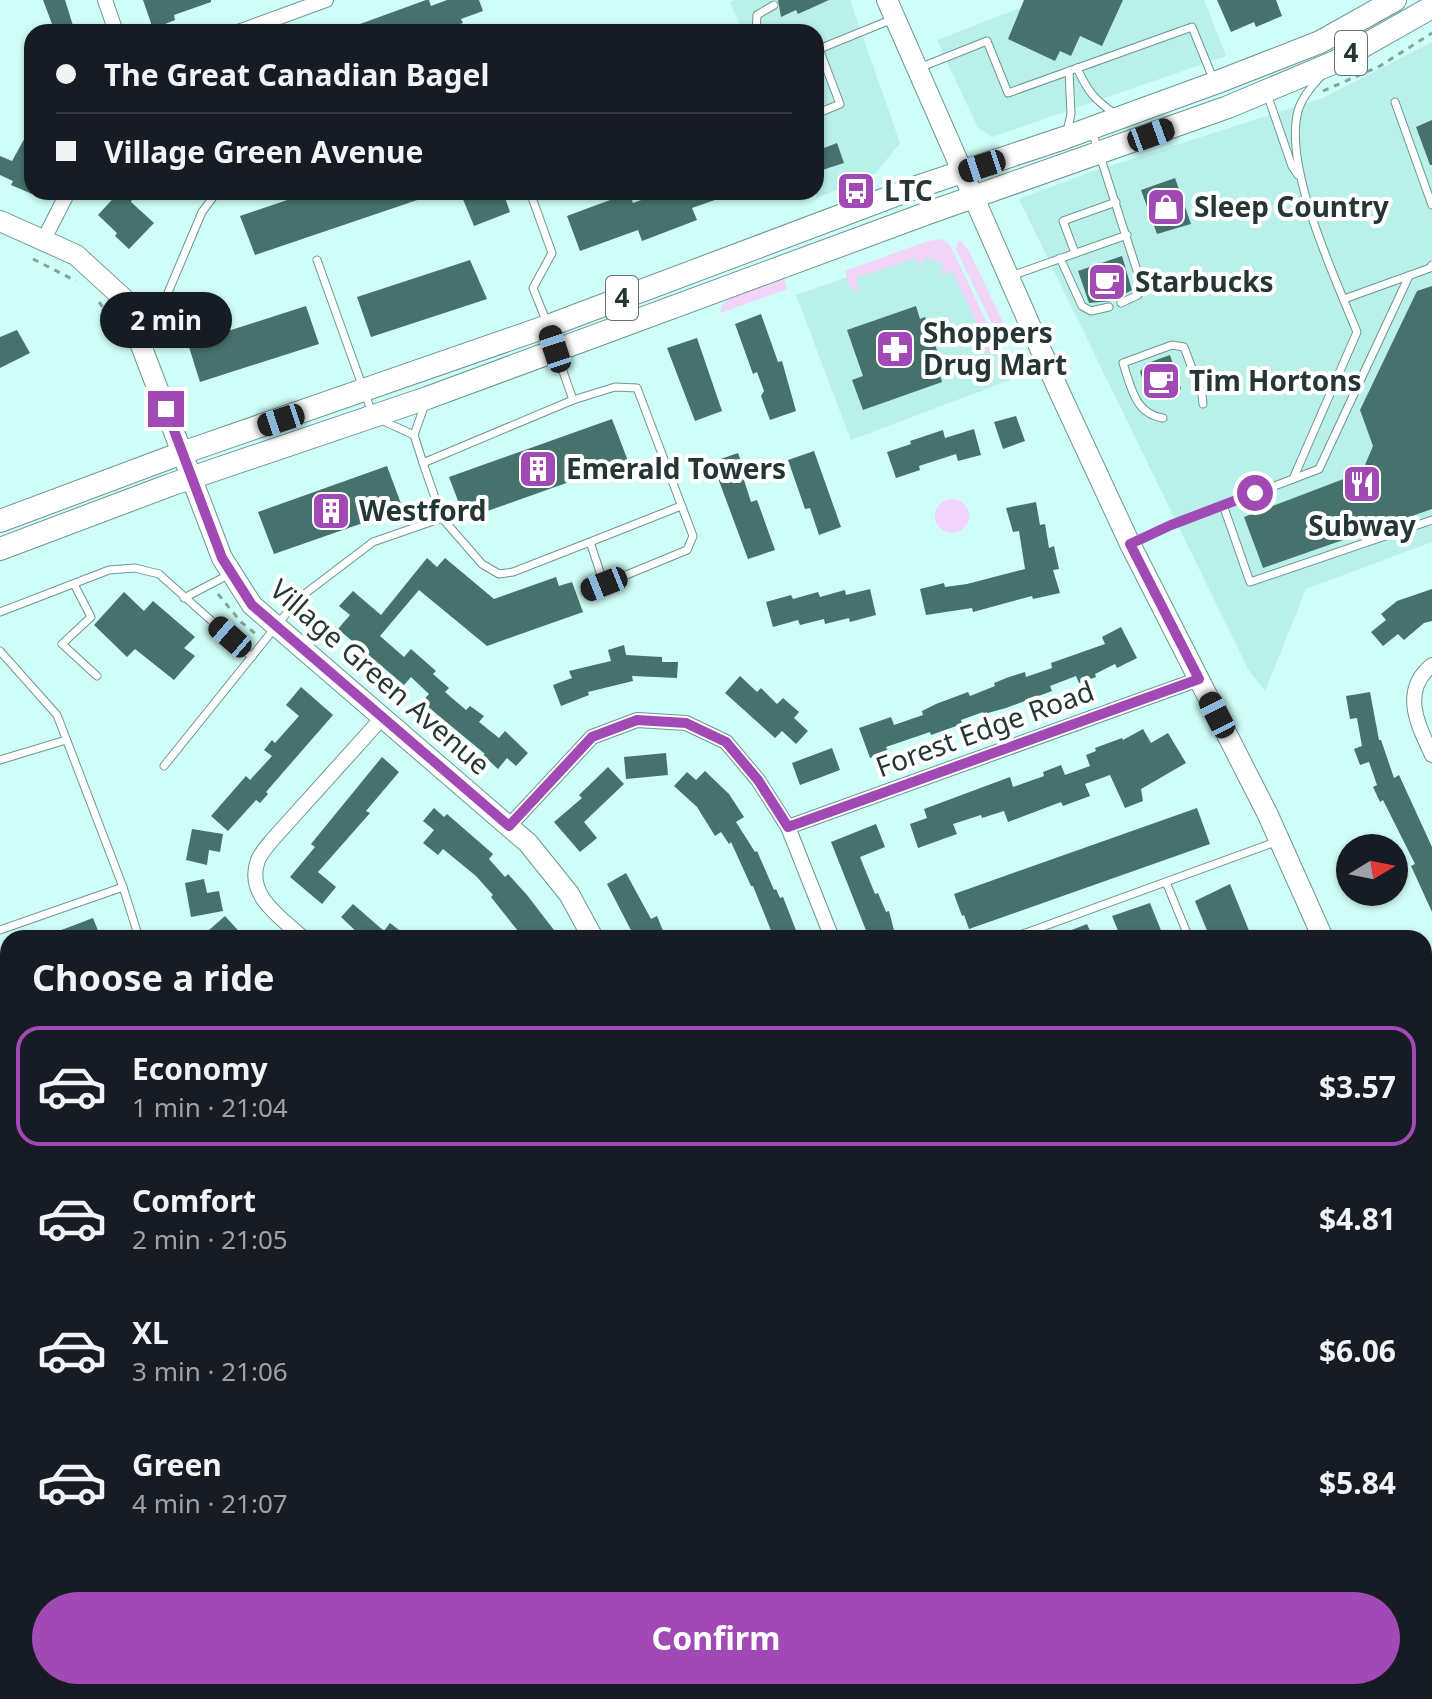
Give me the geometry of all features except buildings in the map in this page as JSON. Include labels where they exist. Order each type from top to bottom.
[{"type":"main road","name":"4","points":[[0,521],[182,453],[548,326],[917,187],[1215,83],[1320,42],[1395,0]]},
{"type":"main road","name":"4","points":[[0,549],[427,398],[1267,92],[1335,62],[1431,8]]},
{"type":"main road","points":[[891,9],[1008,277],[1130,544],[1280,840],[1319,930]]},
{"type":"main road","name":"Village Green Avenue","points":[[0,221],[38,250],[76,255],[123,298],[126,330],[182,453],[222,558],[252,605],[528,843],[569,894],[589,930]]},
{"type":"street","points":[[105,0],[113,24]]},
{"type":"street","points":[[260,24],[326,0]]},
{"type":"street","points":[[38,250],[64,200]]},
{"type":"street","points":[[1432,665],[1413,692],[1418,725],[1432,755]]},
{"type":"street","name":"Forest Edge Road","points":[[788,827],[1199,679]]},
{"type":"street","points":[[294,930],[262,901],[255,882],[258,860],[273,839],[382,718]]},
{"type":"street","points":[[509,826],[592,737],[637,720],[686,723],[726,742],[758,780],[788,827],[829,930]]},
{"type":"lane","points":[[756,24],[757,15],[774,5]]},
{"type":"lane","points":[[824,46],[891,9]]},
{"type":"lane","points":[[917,69],[987,41],[1008,93],[1192,27],[1215,83]]},
{"type":"lane","points":[[1293,479],[1357,332],[1301,180],[1295,138],[1299,109],[1312,86],[1335,62]]},
{"type":"lane","points":[[824,66],[840,104],[824,111]]},
{"type":"lane","points":[[1073,70],[1097,103],[1120,118]]},
{"type":"lane","points":[[1064,138],[1071,114],[1073,70]]},
{"type":"lane","points":[[1267,92],[1292,166],[1301,180]]},
{"type":"lane","points":[[1395,102],[1432,205]]},
{"type":"lane","points":[[1091,128],[1137,266],[1141,288],[1138,295],[1121,303]]},
{"type":"lane","points":[[126,330],[153,324],[202,212],[211,200]]},
{"type":"lane","points":[[533,200],[552,253],[533,288],[573,400]]},
{"type":"lane","points":[[1075,253],[1063,221],[1116,202]]},
{"type":"lane","points":[[1008,277],[1127,235]]},
{"type":"lane","points":[[1060,258],[1082,306],[1091,311],[1109,307]]},
{"type":"lane","points":[[317,260],[373,416],[414,435]]},
{"type":"lane","points":[[1344,299],[1432,265]]},
{"type":"lane","points":[[1130,544],[1171,525],[1319,469],[1409,276]]},
{"type":"lane","points":[[1163,418],[1152,416],[1137,403],[1123,363],[1172,345],[1184,347],[1203,404]]},
{"type":"lane","points":[[423,463],[573,400],[615,387],[637,388],[693,536],[687,550],[585,592]]},
{"type":"lane","points":[[427,398],[414,435],[442,518],[482,564],[499,574],[513,572],[681,506]]},
{"type":"lane","points":[[1223,505],[1250,582],[1432,520]]},
{"type":"lane","points":[[164,766],[298,599],[373,542],[442,518]]},
{"type":"lane","points":[[590,542],[604,584]]},
{"type":"lane","points":[[0,612],[109,570],[135,568],[159,574],[252,657]]},
{"type":"lane","points":[[184,598],[232,573]]},
{"type":"lane","points":[[74,584],[91,617],[62,644],[97,676]]},
{"type":"lane","points":[[0,651],[57,715],[136,930]]},
{"type":"lane","points":[[0,760],[66,740]]},
{"type":"lane","points":[[1042,930],[1280,840]]},
{"type":"lane","points":[[1166,882],[1186,930]]},
{"type":"lane","points":[[0,930],[123,887]]},
{"type":"path","points":[[38,250],[77,281]]},
{"type":"path","points":[[95,297],[126,330]]},
{"type":"shaded area","points":[[850,0],[900,143],[875,174],[824,195],[824,24],[740,24],[730,2]]},
{"type":"shaded area","points":[[1041,0],[1204,0],[1226,56],[992,137],[978,128],[937,40]]},
{"type":"shaded area","points":[[1432,42],[1432,542],[1306,589],[1265,691],[1248,669],[1019,199],[1085,174],[1323,98]]},
{"type":"shaded area","points":[[942,239],[950,245],[999,348],[997,350],[978,348],[978,344],[985,340],[952,271],[941,275],[943,264],[926,257],[919,267],[916,258],[856,278],[859,290],[851,290],[845,271],[928,241]]},
{"type":"shaded area","points":[[958,241],[969,251],[1010,337],[1002,345],[956,249]]},
{"type":"shaded area","points":[[943,244],[1010,380],[851,440],[796,295]]},
{"type":"shaded area","points":[[784,278],[787,289],[720,313],[723,304],[730,298]]},
{"type":"shaded area","points":[[952,499],[964,504],[969,516],[964,528],[952,533],[940,528],[935,516],[940,504]]},
{"type":"place","name":"LTC","points":[[856,191]]},
{"type":"place","name":"Sleep Country","points":[[1166,207]]},
{"type":"place","name":"Starbucks","points":[[1107,282]]},
{"type":"place","name":"Shoppers Drug Mart","points":[[895,349]]},
{"type":"place","name":"Tim Hortons","points":[[1161,381]]},
{"type":"place","name":"Emerald Towers","points":[[538,469]]},
{"type":"place","name":"Subway","points":[[1362,484]]},
{"type":"place","name":"Westford","points":[[331,511]]},
{"type":"route","points":[[166,409],[222,558],[252,605],[509,826],[592,737],[637,720],[686,723],[726,742],[758,780],[788,827],[1199,679],[1130,544],[1255,493]]}]
